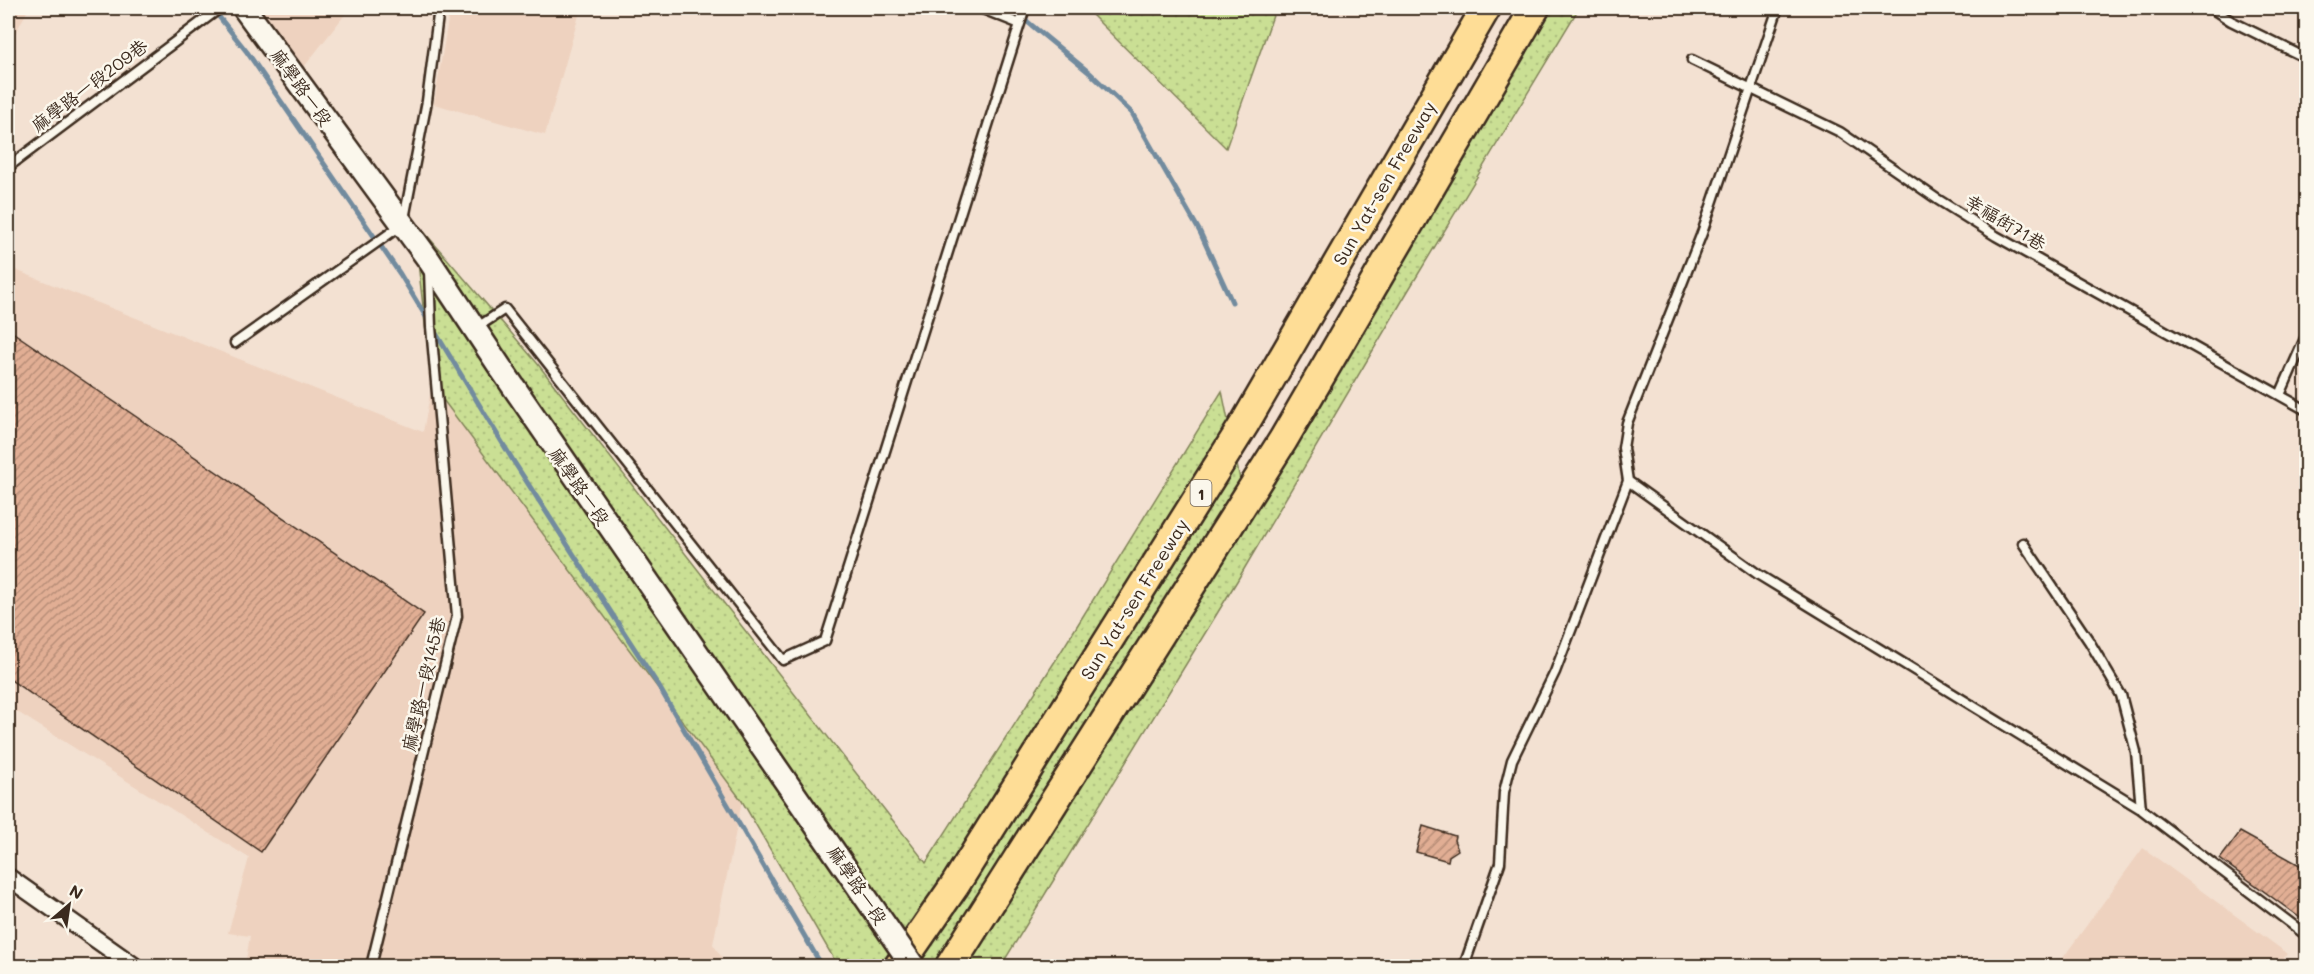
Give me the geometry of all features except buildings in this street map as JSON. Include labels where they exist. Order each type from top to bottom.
[{"type":"highway","name":"Sun Yat-sen Freeway","points":[[899,966],[955,885],[1245,423],[1486,8]]},
{"type":"highway","name":"1","points":[[950,966],[1283,440],[1534,8]]},
{"type":"main road","name":"麻學路一段","points":[[244,8],[429,260],[502,370],[913,966]]},
{"type":"street","points":[[8,877],[123,963]]},
{"type":"lane","name":"麻學路一段209巷","points":[[8,167],[219,8]]},
{"type":"lane","points":[[235,343],[403,224],[427,101],[439,8]]},
{"type":"lane","points":[[980,8],[1020,24]]},
{"type":"lane","points":[[475,328],[505,309],[783,660],[825,641],[1025,8]]},
{"type":"lane","points":[[1464,966],[1500,863],[1504,792],[1512,760],[1555,672],[1628,481],[1623,448],[1627,423],[1698,243],[1778,8]]},
{"type":"lane","points":[[2211,8],[2231,21],[2307,58]]},
{"type":"lane","name":"幸福街71巷","points":[[1692,60],[1840,132],[1937,199],[1996,236],[2307,410]]},
{"type":"lane","name":"麻學路一段145巷","points":[[371,966],[457,616],[431,327],[429,260]]},
{"type":"lane","points":[[2280,395],[2307,336]]},
{"type":"lane","points":[[1628,481],[1759,574],[2141,809],[2307,935]]},
{"type":"lane","points":[[2023,543],[2089,641],[2121,695],[2136,752],[2141,809]]},
{"type":"shaded area","points":[[8,8],[29,8],[8,46]]},
{"type":"shaded area","points":[[256,8],[350,8],[304,67]]},
{"type":"shaded area","points":[[450,8],[581,8],[545,135],[434,104]]},
{"type":"shaded area","points":[[8,267],[423,432],[432,385],[742,801],[713,944],[727,966],[245,966],[250,936],[228,933],[249,858],[8,706]]},
{"type":"shaded area","points":[[2143,848],[2288,954],[2276,966],[2057,966]]},
{"type":"green space","points":[[1085,8],[1271,8],[1275,10],[1226,148]]},
{"type":"green space","points":[[1546,8],[1579,8],[1405,296],[1237,581],[1001,966],[838,966],[742,801],[432,385],[413,219],[537,363],[926,863],[1059,655],[1222,391],[1246,509]]},
{"type":"waterway","points":[[212,8],[247,52],[400,274],[514,462],[658,685],[822,966]]},
{"type":"waterway","points":[[1003,8],[1024,19],[1091,74],[1132,113],[1200,232],[1232,302]]}]
